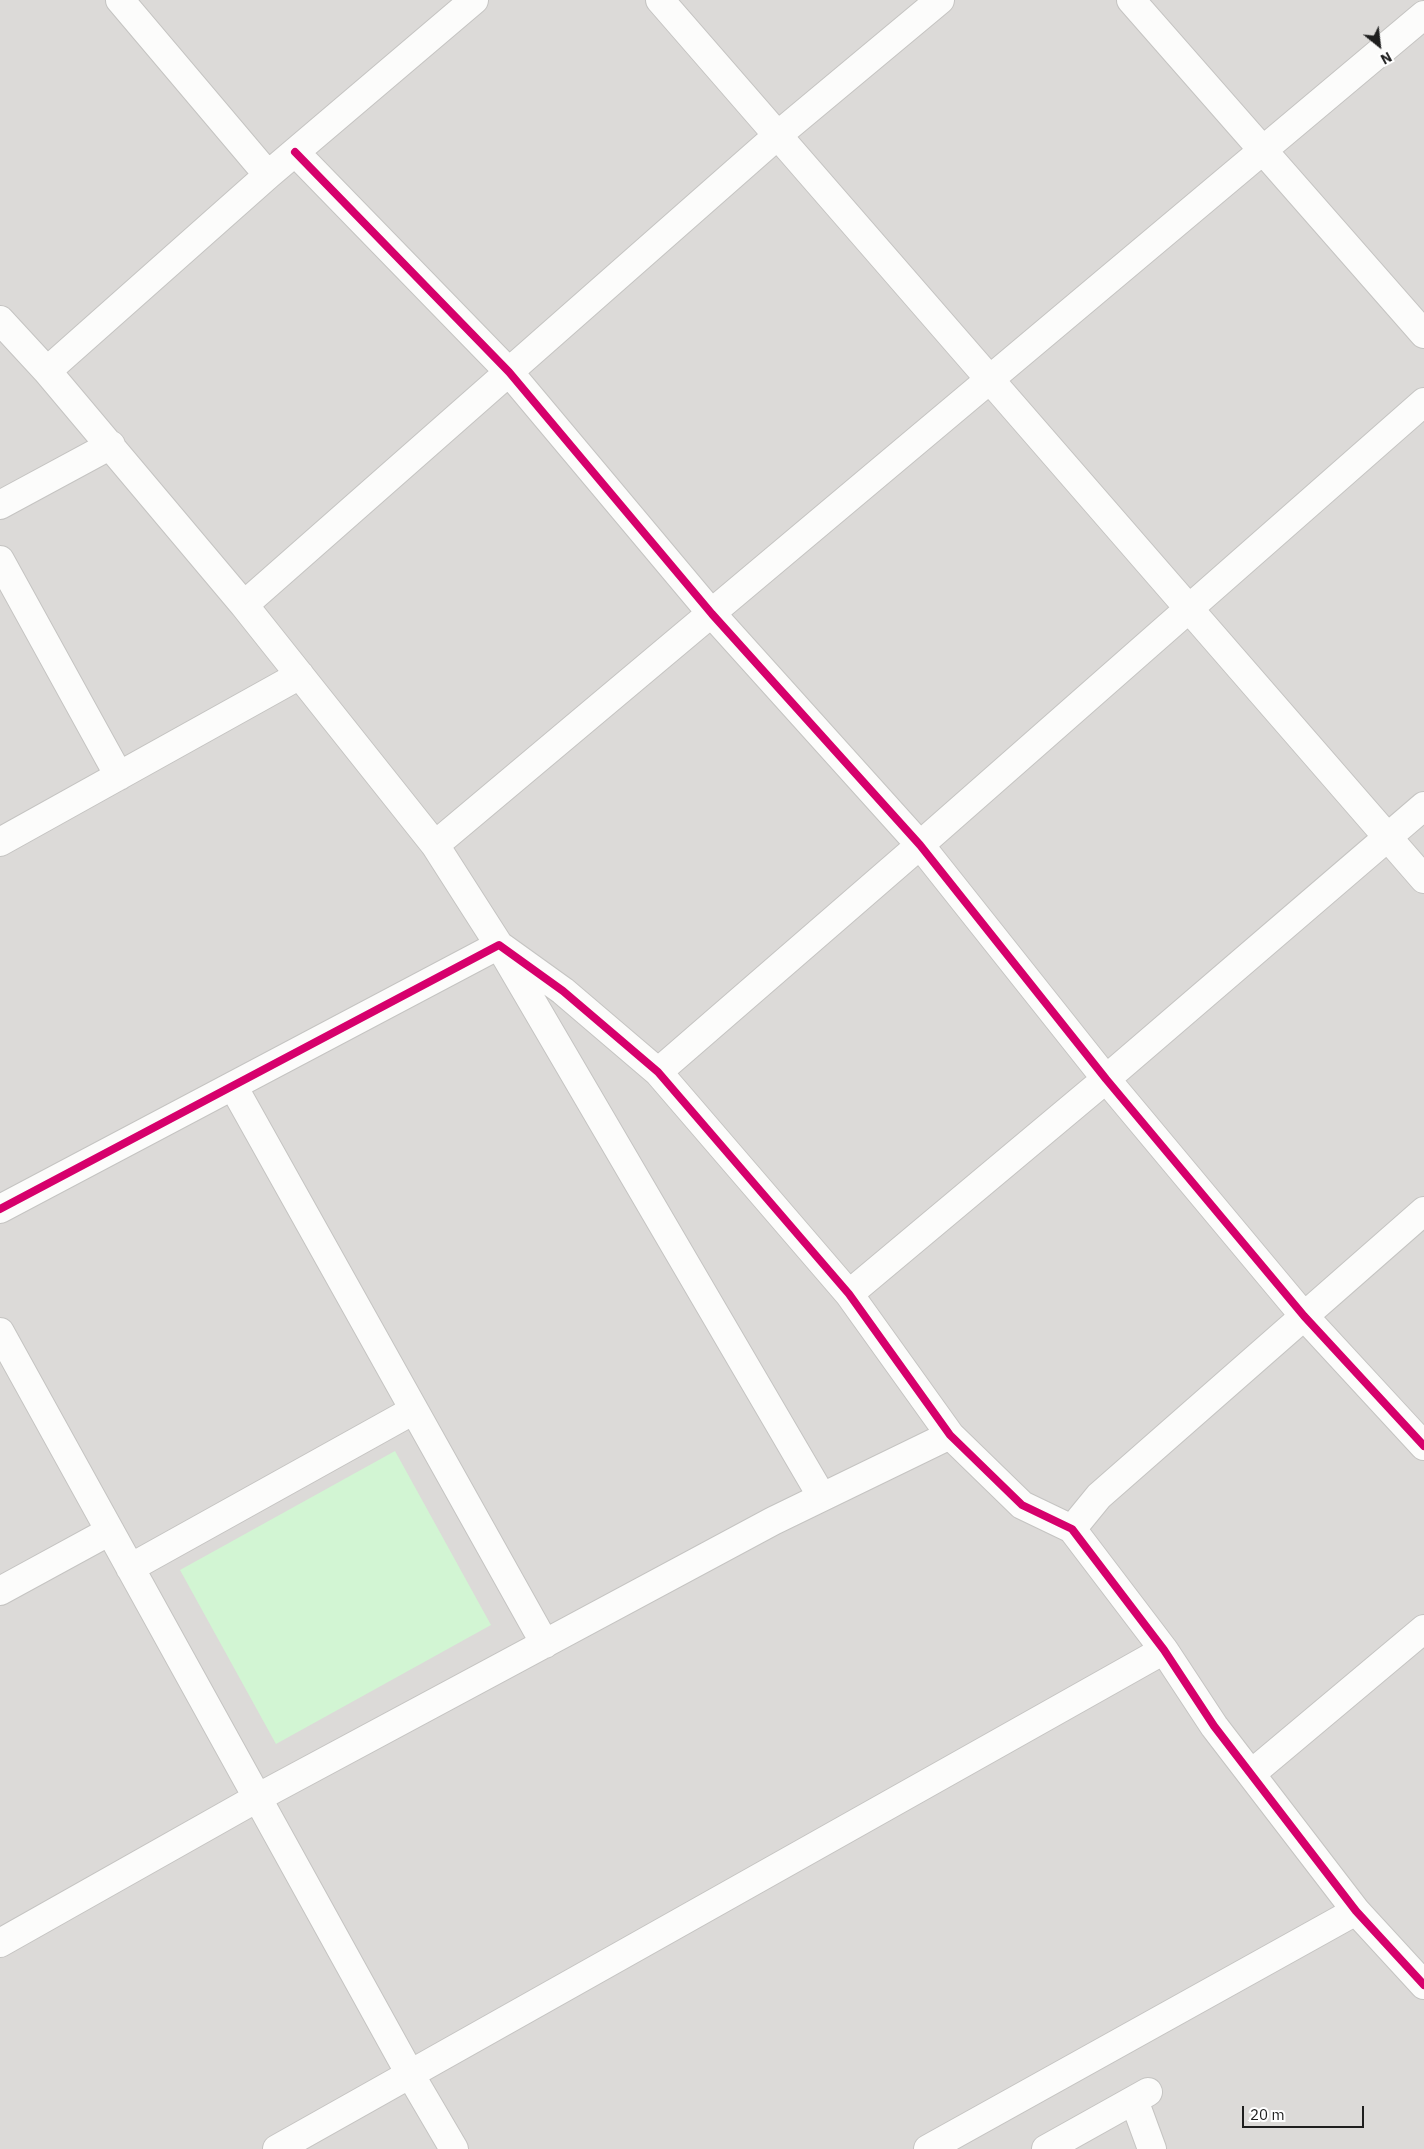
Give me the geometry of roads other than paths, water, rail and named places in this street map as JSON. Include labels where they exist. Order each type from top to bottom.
[{"type":"street","points":[[120,0],[268,175]]},
{"type":"street","points":[[46,370],[268,175],[474,0]]},
{"type":"street","points":[[660,0],[1424,879]]},
{"type":"street","points":[[244,605],[778,135],[940,0]]},
{"type":"street","points":[[1131,0],[1424,334]]},
{"type":"street","points":[[435,845],[1424,15]]},
{"type":"street","points":[[295,152],[509,372],[712,614],[920,845],[1106,1079],[1304,1316],[1424,1446]]},
{"type":"street","points":[[0,320],[46,370],[244,605],[435,845],[499,945],[822,1497]]},
{"type":"street","points":[[658,1072],[920,845],[1424,402]]},
{"type":"street","points":[[0,505],[110,445]]},
{"type":"street","points":[[0,560],[119,776]]},
{"type":"street","points":[[0,842],[300,675]]},
{"type":"street","points":[[850,1294],[1106,1079],[1424,806]]},
{"type":"street","points":[[499,945],[563,991],[658,1072],[850,1294],[950,1435],[1022,1505],[1072,1529],[1164,1650],[1214,1726],[1356,1911],[1424,1985]]},
{"type":"street","points":[[0,1209],[499,945]]},
{"type":"street","points":[[233,1086],[545,1644]]},
{"type":"street","points":[[1072,1529],[1099,1496],[1424,1211]]},
{"type":"street","points":[[0,1332],[410,2074],[454,2149]]},
{"type":"street","points":[[130,1568],[414,1410]]},
{"type":"street","points":[[0,1943],[258,1798],[773,1520],[950,1435]]},
{"type":"street","points":[[0,1591],[110,1531]]},
{"type":"street","points":[[1251,1774],[1424,1629]]},
{"type":"street","points":[[277,2149],[1164,1650]]},
{"type":"street","points":[[928,2149],[1356,1911]]},
{"type":"street","points":[[1046,2149],[1141,2096],[1152,2149]]}]
